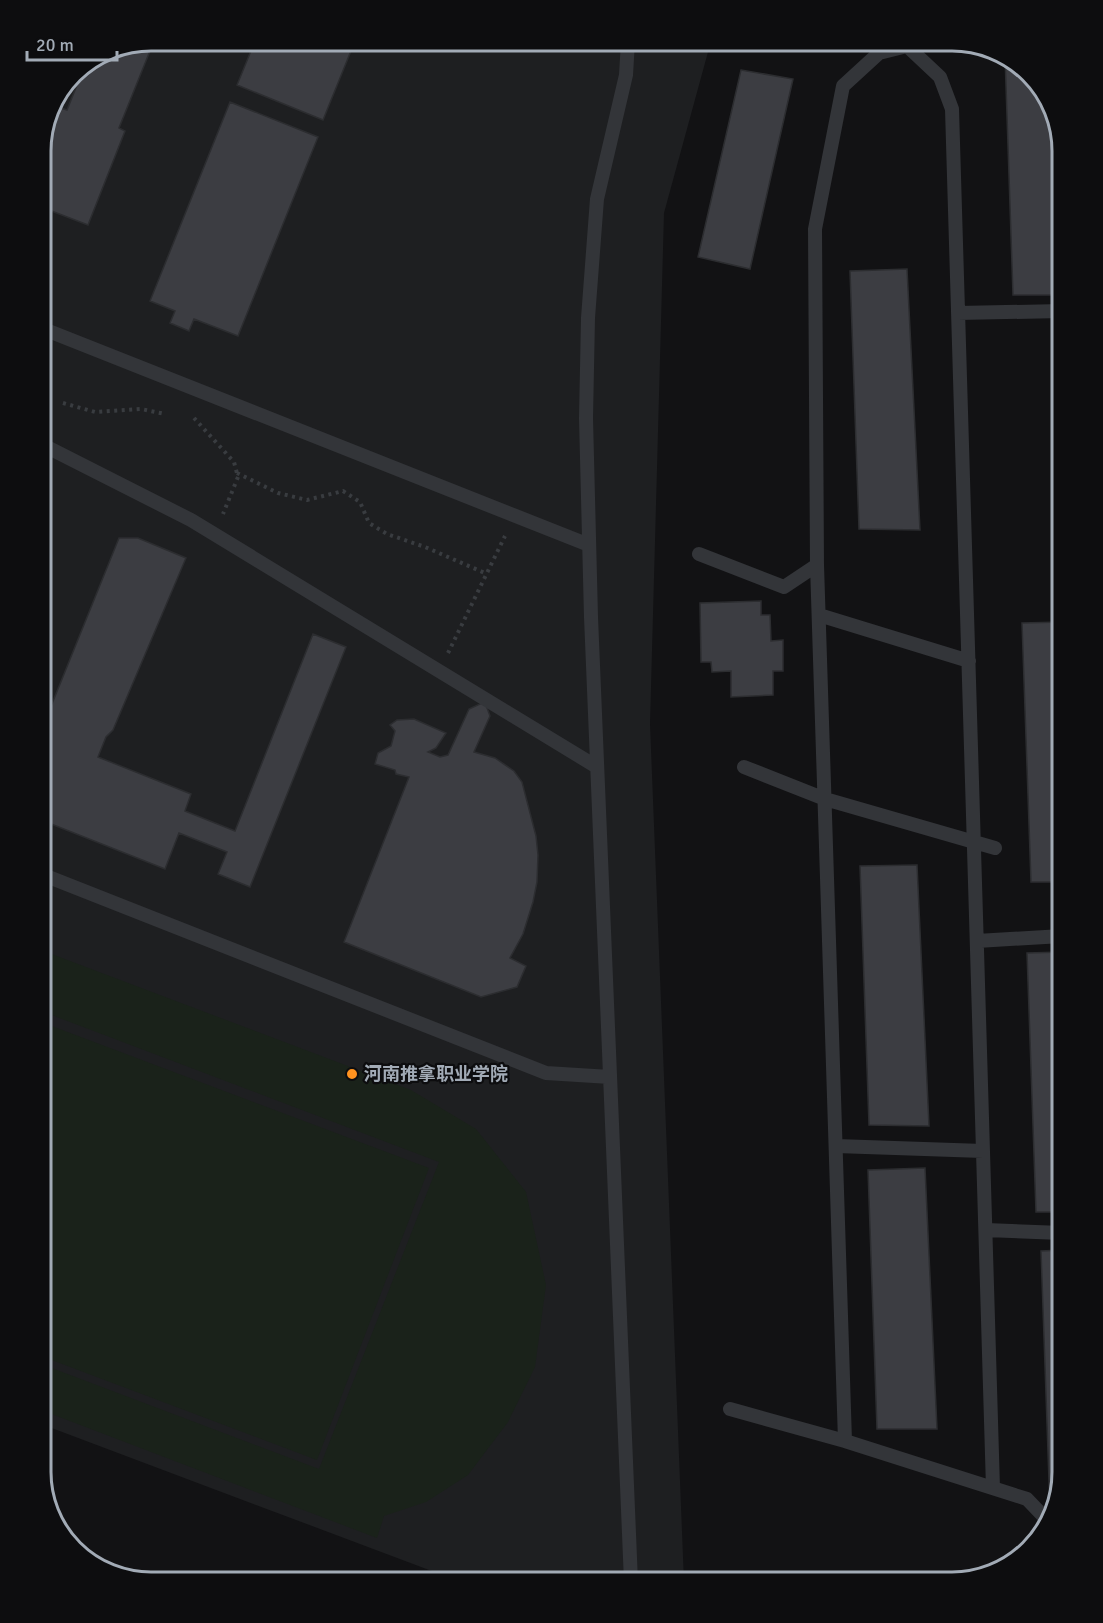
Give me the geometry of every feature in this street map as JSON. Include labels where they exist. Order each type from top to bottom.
[{"type":"lane","points":[[627,51],[626,75],[597,199],[588,318],[586,418],[597,767],[631,1572]]},
{"type":"lane","points":[[845,1441],[819,615],[815,229],[843,86],[879,53],[885,51]]},
{"type":"lane","points":[[915,51],[940,77],[952,109],[993,1488]]},
{"type":"lane","points":[[958,313],[1052,311]]},
{"type":"lane","points":[[51,332],[589,545]]},
{"type":"lane","points":[[51,449],[112,478],[214,534],[597,767]]},
{"type":"lane","points":[[699,554],[784,587],[818,565]]},
{"type":"lane","points":[[819,615],[969,661]]},
{"type":"lane","points":[[744,767],[825,799],[974,844],[995,848]]},
{"type":"lane","points":[[51,878],[546,1073],[609,1077]]},
{"type":"lane","points":[[977,941],[1052,937]]},
{"type":"lane","points":[[836,1146],[984,1151]]},
{"type":"lane","points":[[986,1230],[1052,1233]]},
{"type":"lane","points":[[730,1409],[845,1441],[1027,1499],[1042,1515]]},
{"type":"path","points":[[63,404],[95,412],[110,413],[141,409],[165,414]]},
{"type":"path","points":[[194,418],[234,462],[237,472],[234,491],[214,534]]},
{"type":"path","points":[[237,472],[278,493],[307,500],[343,491],[360,502],[369,523],[387,534],[425,547],[487,574]]},
{"type":"path","points":[[440,670],[515,515]]},
{"type":"shaded area","name":"河南推拿职业学院","points":[[151,51],[708,51],[664,213],[650,724],[684,1572],[434,1572],[51,1428],[51,145],[59,113],[68,95],[80,80],[95,68],[132,53]]},
{"type":"shaded area","points":[[51,954],[411,1090],[476,1129],[526,1192],[546,1285],[535,1367],[508,1422],[468,1475],[426,1502],[384,1516],[377,1538],[51,1414],[51,1368],[319,1469],[439,1162],[51,1015]]},
{"type":"shaded area","points":[[51,1026],[429,1168],[317,1460],[51,1360]]},
{"type":"building","points":[[150,51],[119,128],[125,131],[88,225],[51,211],[53,132],[61,108],[67,110],[78,82],[95,68],[132,53]]},
{"type":"building","points":[[251,51],[351,51],[323,120],[237,85]]},
{"type":"building","points":[[1005,66],[1023,80],[1039,101],[1049,125],[1052,151],[1052,295],[1013,295]]},
{"type":"building","points":[[741,70],[793,79],[750,269],[698,257]]},
{"type":"building","points":[[230,102],[318,137],[238,336],[194,319],[189,331],[170,323],[175,311],[150,301]]},
{"type":"building","points":[[907,269],[920,530],[859,529],[850,271]]},
{"type":"building","points":[[119,538],[138,538],[186,558],[113,730],[106,737],[98,757],[191,794],[185,811],[235,831],[313,634],[346,647],[250,887],[218,874],[227,852],[179,833],[165,869],[51,824],[51,706]]},
{"type":"building","points":[[761,601],[761,615],[770,615],[771,641],[783,640],[783,671],[773,671],[773,695],[731,697],[731,671],[712,672],[711,662],[701,662],[700,603]]},
{"type":"building","points":[[1052,622],[1052,882],[1031,882],[1022,623]]},
{"type":"building","points":[[482,703],[486,705],[490,716],[474,752],[495,758],[514,771],[522,782],[536,836],[538,855],[537,882],[533,902],[523,934],[510,958],[526,966],[517,987],[481,997],[344,942],[409,777],[396,774],[395,770],[375,764],[378,753],[391,746],[395,731],[390,725],[397,720],[414,719],[446,733],[436,748],[428,752],[440,757],[448,755],[469,709]]},
{"type":"building","points":[[917,865],[929,1126],[869,1125],[860,866]]},
{"type":"building","points":[[1052,952],[1052,1212],[1036,1212],[1027,953]]},
{"type":"building","points":[[925,1168],[937,1429],[877,1429],[868,1170]]},
{"type":"building","points":[[1052,1250],[1052,1472],[1049,1495],[1041,1251]]},
{"type":"place","name":"河南推拿职业学院","points":[[352,1074]]}]
